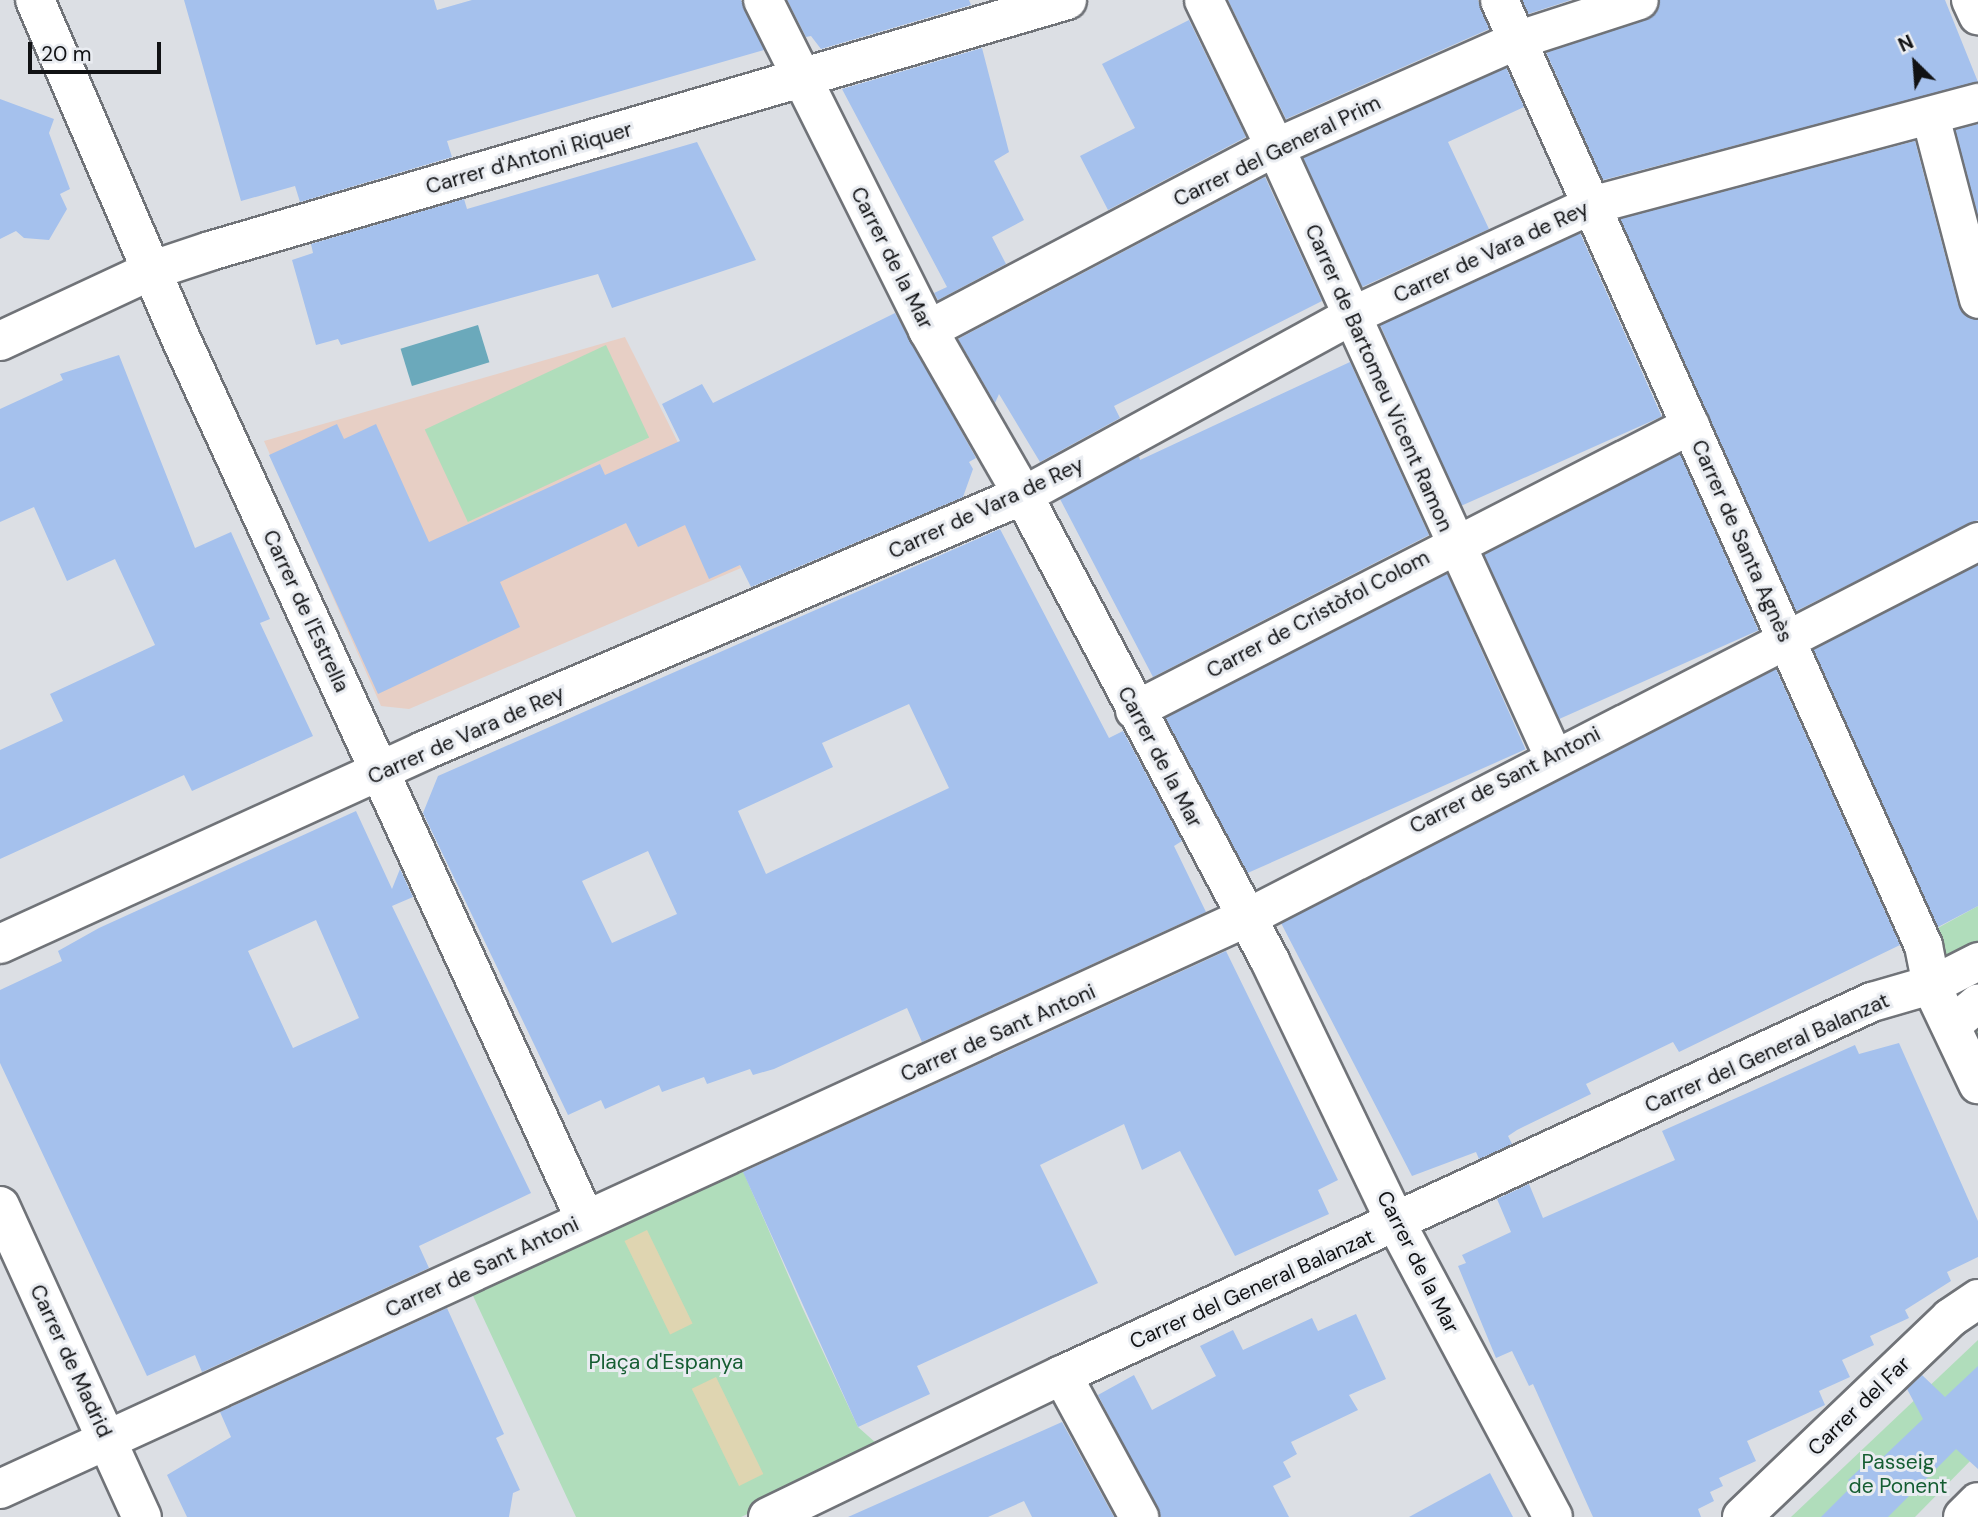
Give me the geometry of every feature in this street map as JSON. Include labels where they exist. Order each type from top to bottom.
[{"type":"street","name":"Carrer de l'Estrella","points":[[35,0],[150,271],[585,1219]]},
{"type":"street","name":"Carrer de la Mar","points":[[763,0],[928,330],[1023,495],[1134,710],[1247,917],[1396,1223],[1553,1517]]},
{"type":"street","name":"Carrer d'Antoni Riquer","points":[[0,341],[150,271],[1067,0]]},
{"type":"street","name":"Carrer de Bartomeu Vicent Ramon","points":[[1204,0],[1275,147],[1453,544],[1553,756]]},
{"type":"street","name":"Carrer de Santa Agnès","points":[[1499,0],[1923,945],[1931,985],[1964,1014],[1978,1084]]},
{"type":"street","name":"Carrer del General Prim","points":[[928,330],[1275,147],[1516,40],[1639,0]]},
{"type":"street","points":[[1971,0],[1978,15]]},
{"type":"street","name":"Carrer de Vara de Rey","points":[[0,944],[380,772],[1023,495],[1352,315],[1590,205],[1978,102]]},
{"type":"street","points":[[1930,116],[1978,299]]},
{"type":"street","name":"Carrer de Cristòfol Colom","points":[[1134,710],[1453,544],[1690,425]]},
{"type":"street","name":"Carrer de Sant Antoni","points":[[0,1489],[1247,917],[1785,636],[1978,541]]},
{"type":"street","points":[[1931,985],[1978,961]]},
{"type":"street","name":"Carrer del General Balanzat","points":[[768,1517],[1062,1375],[1872,1002],[1931,985]]},
{"type":"street","name":"Carrer de Madrid","points":[[0,1206],[142,1517]]},
{"type":"street","name":"Carrer del Far","points":[[1742,1517],[1950,1318],[1978,1299]]},
{"type":"street","points":[[1062,1375],[1139,1517]]},
{"type":"street","points":[[1963,1517],[1978,1502]]},
{"type":"shaded area","points":[[625,337],[741,568],[409,709],[381,706],[264,441]]},
{"type":"green space","points":[[606,345],[649,437],[468,522],[425,430]]},
{"type":"green space","points":[[1978,906],[1978,1040],[1934,942],[1936,929]]},
{"type":"green space","name":"Plaça d'Espanya","points":[[749,1156],[743,1171],[802,1307],[858,1427],[885,1451],[741,1517],[576,1517],[468,1285]]},
{"type":"green space","name":"Passeig de Ponent","points":[[1978,1340],[1978,1453],[1915,1517],[1791,1517]]},
{"type":"sand","points":[[647,1230],[693,1323],[670,1334],[625,1241]]},
{"type":"sand","points":[[716,1377],[763,1474],[739,1486],[692,1389]]},
{"type":"water","points":[[478,325],[489,362],[412,386],[401,349]]},
{"type":"building","points":[[184,0],[434,0],[437,10],[472,0],[741,0],[764,50],[447,141],[452,157],[300,202],[295,186],[241,201]]},
{"type":"building","points":[[787,0],[969,0],[971,5],[821,49],[811,36],[806,37]]},
{"type":"building","points":[[1228,0],[1478,0],[1489,29],[1286,119]]},
{"type":"building","points":[[1522,0],[1571,0],[1528,14]]},
{"type":"building","points":[[1659,0],[1945,0],[1978,82],[1603,180],[1546,52],[1645,20]]},
{"type":"building","points":[[1189,20],[1246,137],[1108,210],[1080,156],[1135,128],[1102,64]]},
{"type":"building","points":[[982,48],[1009,152],[994,161],[1024,220],[992,237],[1006,264],[938,300],[934,293],[947,287],[842,89]]},
{"type":"building","points":[[1506,67],[1524,107],[1448,142],[1489,229],[1362,287],[1303,158]]},
{"type":"building","points":[[0,99],[54,119],[49,133],[70,189],[60,194],[67,209],[49,240],[24,238],[16,231],[0,239]]},
{"type":"building","points":[[1978,124],[1978,216],[1955,130]]},
{"type":"building","points":[[1915,141],[1958,304],[1964,314],[1978,319],[1978,520],[1796,611],[1620,219]]},
{"type":"building","points":[[697,142],[756,260],[612,308],[598,274],[341,345],[338,339],[316,345],[292,260],[313,253],[311,244],[464,199],[467,209]]},
{"type":"building","points":[[1265,177],[1322,301],[1114,406],[1120,418],[1040,462],[999,394],[995,403],[958,339]]},
{"type":"building","points":[[1580,233],[1662,417],[1461,506],[1379,322]]},
{"type":"building","points":[[895,313],[976,458],[969,462],[973,469],[963,497],[751,587],[740,565],[709,579],[685,525],[638,547],[626,523],[500,582],[520,627],[378,694],[269,455],[337,424],[344,439],[376,424],[429,542],[600,464],[605,475],[680,441],[662,404],[702,384],[713,403]]},
{"type":"building","points":[[119,355],[195,548],[231,532],[270,619],[260,623],[313,736],[192,791],[184,775],[0,859],[0,750],[63,721],[50,694],[155,645],[115,559],[67,581],[34,507],[0,522],[0,409],[63,380],[60,374]]},
{"type":"building","points":[[1350,362],[1429,535],[1153,677],[1060,499],[1139,456],[1140,460]]},
{"type":"building","points":[[1680,454],[1759,630],[1558,720],[1479,543]]},
{"type":"building","points":[[1000,529],[1109,738],[1123,731],[1182,841],[1174,846],[1206,912],[922,1042],[907,1008],[774,1069],[753,1075],[750,1069],[707,1084],[704,1077],[662,1092],[659,1085],[605,1109],[601,1100],[568,1115],[423,813],[438,776]],"holes":[[[909,704],[949,788],[766,874],[738,811],[833,767],[822,743]],[[648,851],[677,914],[612,943],[582,881]]]},
{"type":"building","points":[[1978,565],[1978,906],[1938,927],[1813,649]]},
{"type":"building","points":[[1447,573],[1526,749],[1237,878],[1158,702]]},
{"type":"building","points":[[1776,669],[1900,945],[1679,1052],[1673,1042],[1586,1084],[1591,1094],[1517,1130],[1508,1136],[1512,1144],[1479,1159],[1476,1152],[1412,1176],[1281,923]]},
{"type":"building","points":[[356,811],[392,889],[400,869],[413,897],[392,906],[531,1193],[419,1246],[429,1268],[202,1372],[195,1355],[147,1376],[0,1063],[0,990],[62,961],[58,951],[99,928]],"holes":[[[316,920],[359,1018],[293,1048],[248,951]]]},
{"type":"building","points":[[1226,951],[1338,1180],[1318,1190],[1329,1214],[1235,1256],[1180,1151],[1142,1170],[1124,1124],[1040,1165],[1098,1283],[917,1366],[930,1394],[858,1427],[743,1172]]},
{"type":"building","points":[[1899,1043],[1978,1221],[1978,1257],[1947,1272],[1951,1281],[1905,1310],[1909,1318],[1870,1336],[1874,1345],[1842,1360],[1850,1377],[1819,1391],[1825,1405],[1747,1441],[1756,1461],[1719,1478],[1723,1486],[1710,1492],[1714,1501],[1698,1509],[1701,1517],[1593,1517],[1533,1384],[1529,1386],[1512,1351],[1496,1358],[1458,1266],[1466,1263],[1462,1255],[1511,1232],[1497,1199],[1529,1184],[1543,1218],[1675,1160],[1662,1131],[1855,1045],[1859,1054]]},
{"type":"building","points":[[447,1308],[504,1434],[496,1438],[520,1490],[513,1493],[509,1517],[187,1517],[167,1475],[231,1437],[220,1412]]},
{"type":"building","points":[[1356,1314],[1386,1379],[1349,1395],[1358,1410],[1291,1442],[1297,1454],[1283,1462],[1291,1477],[1273,1486],[1289,1517],[1161,1517],[1098,1395],[1134,1375],[1152,1410],[1216,1376],[1200,1346],[1233,1330],[1243,1350],[1312,1318],[1318,1331]]},
{"type":"building","name":"Passeig de Ponent","points":[[1978,1366],[1978,1469],[1956,1449],[1888,1517],[1821,1517],[1853,1485],[1848,1480],[1875,1455],[1880,1460],[1923,1419],[1907,1389],[1922,1375],[1945,1397]]},
{"type":"building","points":[[1062,1422],[1114,1517],[1032,1517],[1024,1501],[988,1517],[848,1517]]},
{"type":"building","points":[[1490,1473],[1513,1517],[1409,1517]]}]
